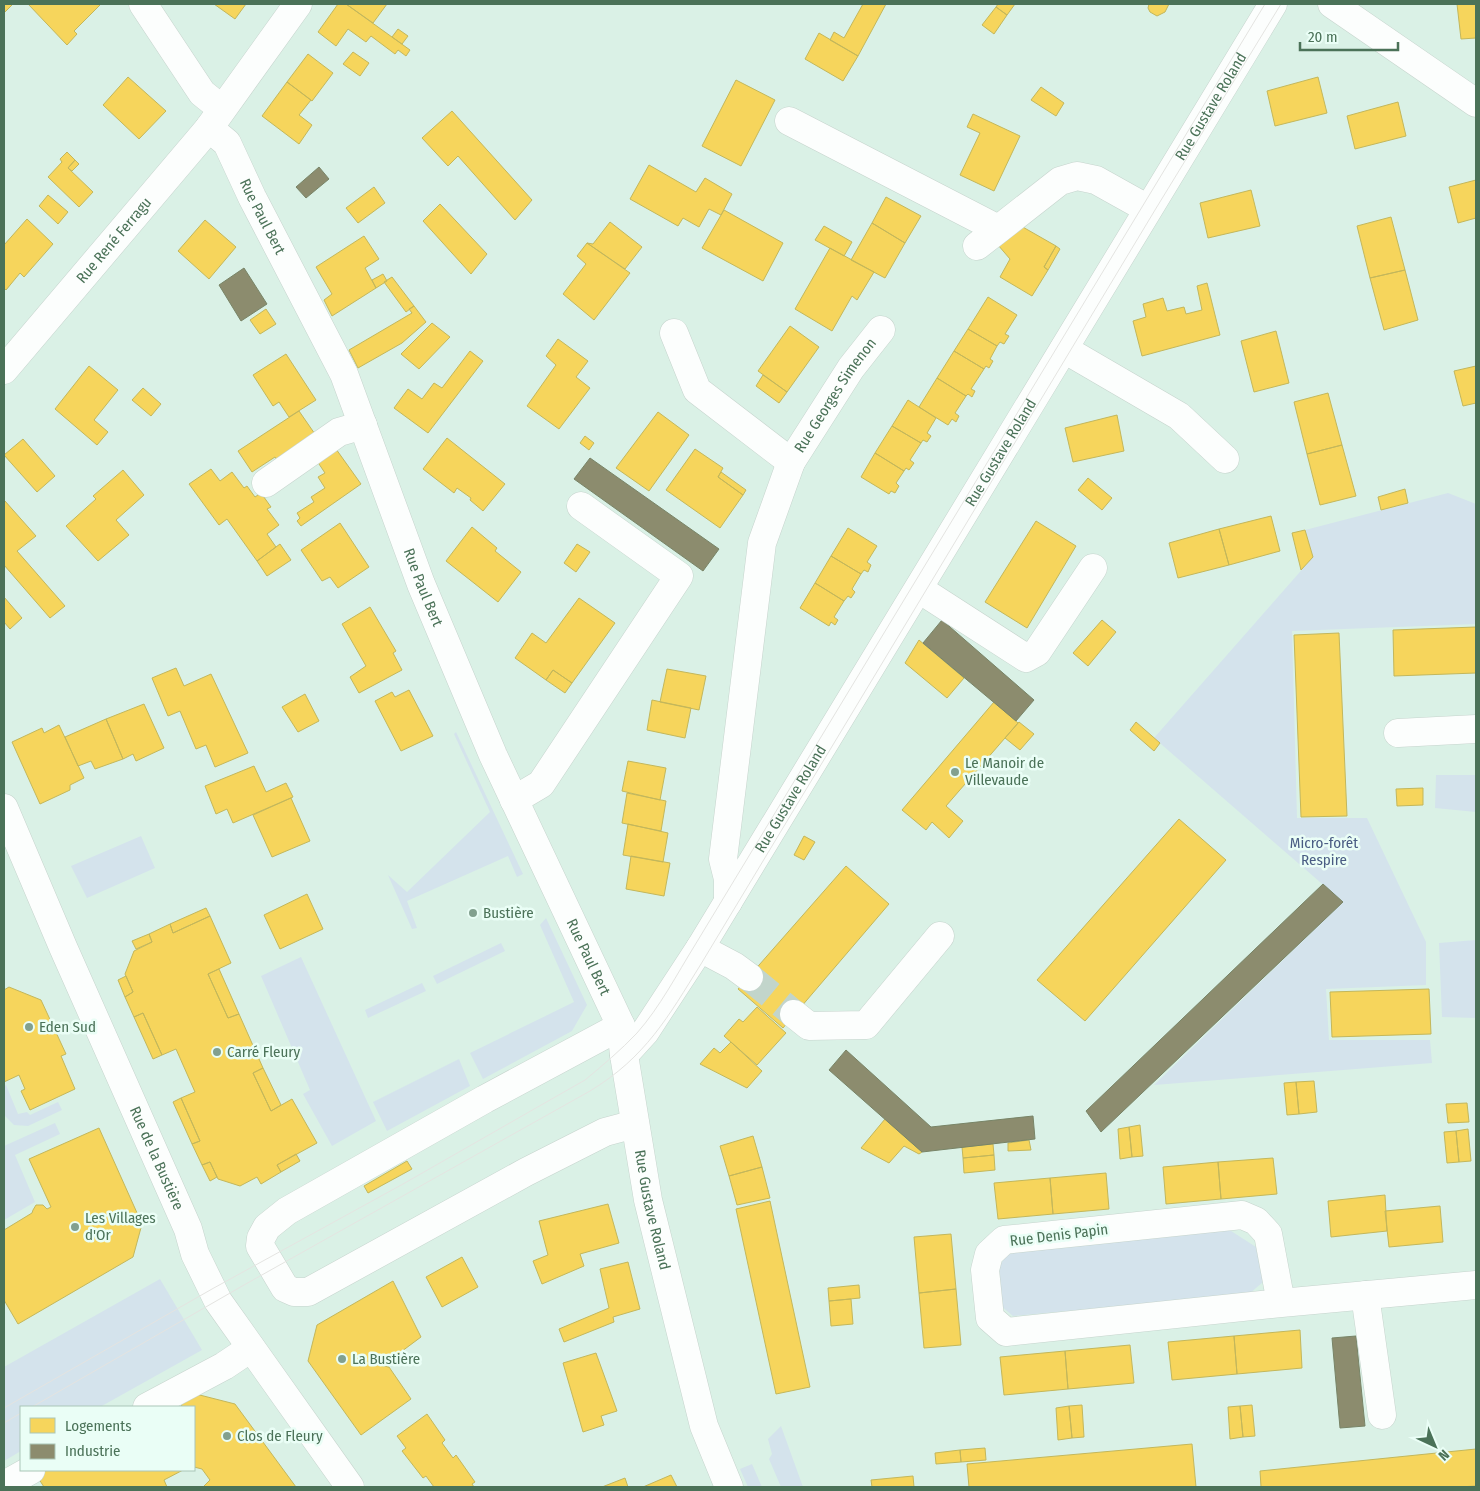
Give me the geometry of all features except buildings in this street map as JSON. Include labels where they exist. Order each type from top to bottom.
[{"type":"street","name":"Rue Paul Bert","points":[[143,4],[202,93],[344,374],[421,584],[493,755],[622,1026],[624,1055]]},
{"type":"street","name":"Rue René Ferragu","points":[[4,370],[215,118],[298,4]]},
{"type":"street","name":"Rue Gustave Roland","points":[[729,1487],[704,1426],[648,1200],[624,1055],[646,1032],[700,948],[1273,4]]},
{"type":"street","points":[[1332,4],[1476,103]]},
{"type":"street","points":[[789,121],[988,237],[1060,181],[1077,176],[1096,180],[1148,210]]},
{"type":"street","name":"Rue Georges Simenon","points":[[674,333],[697,390],[790,462],[851,368],[881,330]]},
{"type":"street","points":[[1064,349],[1179,416],[1225,459]]},
{"type":"street","points":[[266,483],[339,432],[363,425]]},
{"type":"street","points":[[728,902],[728,879],[723,859],[762,543],[790,462]]},
{"type":"street","points":[[514,800],[540,784],[680,576],[581,506]]},
{"type":"street","points":[[919,589],[1026,658],[1037,652],[1092,568]]},
{"type":"street","points":[[1398,733],[1476,729]]},
{"type":"street","name":"Rue de la Bustière","points":[[4,808],[63,947],[188,1229],[195,1254],[218,1301],[350,1487]]},
{"type":"street","points":[[794,1014],[809,1026],[866,1025],[940,936]]},
{"type":"street","points":[[700,948],[734,966],[749,977]]},
{"type":"street","points":[[622,1026],[502,1089],[287,1211],[267,1227],[261,1238],[260,1246],[284,1288],[294,1292],[308,1292],[526,1172],[606,1132],[635,1124]]},
{"type":"street","name":"Rue Denis Papin","points":[[1281,1303],[1268,1234],[1256,1221],[1242,1215],[1004,1240],[989,1254],[985,1270],[990,1318],[1006,1332],[1476,1285]]},
{"type":"street","points":[[1365,1295],[1382,1415]]},
{"type":"street","points":[[149,1406],[224,1366],[251,1348]]},
{"type":"street","points":[[4,1485],[29,1471]]},
{"type":"shaded area","points":[[4,4],[1476,4],[1476,1487],[4,1487]]},
{"type":"green space","name":"Micro-forêt Respire","points":[[1448,493],[1476,504],[1476,624],[1292,631],[1297,818],[1367,818],[1426,942],[1426,985],[1326,989],[1329,1040],[1430,1040],[1432,1063],[1154,1085],[1343,902],[1154,738],[1313,557],[1305,530]]},
{"type":"green space","points":[[456,732],[523,874],[517,877],[508,856],[407,901],[417,928],[412,929],[388,875],[407,892],[490,812],[454,734]]},
{"type":"green space","points":[[1436,775],[1476,775],[1476,812],[1435,808]]},
{"type":"green space","points":[[141,836],[155,868],[87,898],[71,866]]},
{"type":"green space","points":[[546,918],[587,1005],[572,1031],[483,1079],[470,1053],[574,1002],[540,925]]},
{"type":"green space","points":[[1476,940],[1476,1018],[1442,1017],[1439,943]]},
{"type":"green space","points":[[501,943],[505,951],[437,984],[433,976]]},
{"type":"green space","points":[[301,957],[376,1121],[332,1146],[303,1094],[310,1090],[261,976]]},
{"type":"green space","points":[[422,983],[426,991],[368,1018],[365,1010]]},
{"type":"green space","points":[[459,1059],[470,1086],[387,1131],[373,1102]]},
{"type":"green space","points":[[6,1085],[18,1114],[27,1112],[30,1115],[58,1102],[62,1110],[28,1126],[14,1125],[4,1115],[4,1086]]},
{"type":"green space","points":[[55,1123],[60,1134],[15,1155],[35,1202],[4,1220],[4,1146]]},
{"type":"green space","points":[[1228,1229],[1256,1247],[1263,1282],[1249,1294],[1013,1316],[1001,1306],[995,1274],[1008,1252]]},
{"type":"green space","points":[[160,1279],[202,1350],[102,1406],[20,1406],[20,1452],[4,1461],[4,1367]]},
{"type":"green space","points":[[781,1426],[803,1487],[781,1487],[769,1459],[772,1454],[768,1439]]},
{"type":"green space","points":[[752,1464],[762,1487],[748,1487],[740,1469]]},
{"type":"tunnel","points":[[749,977],[794,1014]]},
{"type":"tram line","points":[[4,1408],[585,1080],[637,1033],[668,990],[1265,4]]},
{"type":"tram line","points":[[34,1406],[244,1285],[590,1091],[609,1078],[641,1050],[666,1019],[701,964],[1281,4]]},
{"type":"tram line","points":[[4,1423],[20,1414]]},
{"type":"place","name":"Le Manoir de Villevaude","points":[[955,772]]},
{"type":"place","name":"Bustière","points":[[473,913]]},
{"type":"place","name":"Eden Sud","points":[[29,1027]]},
{"type":"place","name":"Carré Fleury","points":[[217,1052]]},
{"type":"place","name":"Les Villages d'Or","points":[[75,1227]]},
{"type":"place","name":"La Bustière","points":[[342,1359]]},
{"type":"place","name":"Clos de Fleury","points":[[227,1436]]}]
